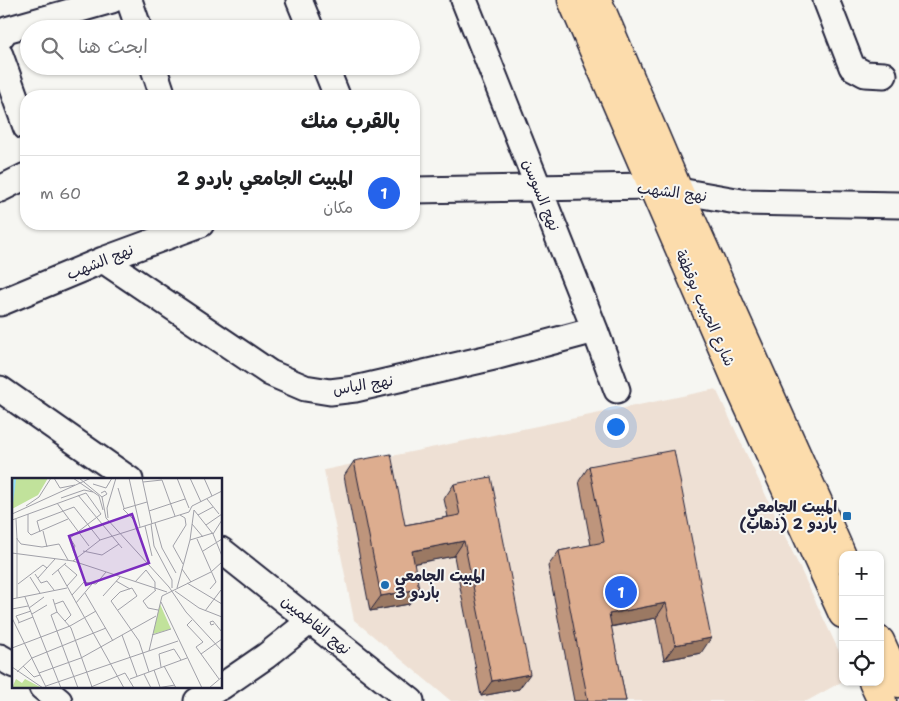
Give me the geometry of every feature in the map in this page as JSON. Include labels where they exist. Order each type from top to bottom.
[{"type":"main road","name":"شارع الحبيب بوقطفة","points":[[572,0],[740,388],[839,605]]},
{"type":"main road","name":"شارع الحبيب بوقطفة","points":[[597,0],[678,190],[840,551]]},
{"type":"main road","points":[[884,650],[899,683]]},
{"type":"main road","points":[[875,686],[882,701]]},
{"type":"street","points":[[41,20],[112,0]]},
{"type":"street","points":[[129,0],[136,20]]},
{"type":"street","points":[[299,0],[307,20]]},
{"type":"street","name":"نهج السوسن","points":[[464,0],[617,390]]},
{"type":"street","points":[[826,0],[852,67],[865,74],[884,75]]},
{"type":"street","points":[[0,38],[6,30],[20,26]]},
{"type":"street","points":[[0,55],[20,110]]},
{"type":"street","points":[[156,75],[161,90]]},
{"type":"street","points":[[329,75],[335,90]]},
{"type":"street","points":[[0,189],[20,179]]},
{"type":"street","name":"نهج الشهب","points":[[420,190],[652,186],[742,202],[899,205]]},
{"type":"street","name":"نهج الشهب","points":[[0,303],[103,260],[185,230]]},
{"type":"street","name":"نهج الياس","points":[[103,260],[270,373],[305,388],[330,392],[355,389],[488,359],[595,330]]},
{"type":"street","points":[[0,388],[127,478]]},
{"type":"street","name":"نهج الفاطميين","points":[[222,551],[411,701]]},
{"type":"street","points":[[222,685],[266,656],[310,621]]},
{"type":"street","points":[[0,657],[12,664]]},
{"type":"street","points":[[43,688],[60,701]]},
{"type":"street","points":[[197,701],[217,688]]},
{"type":"shaded area","points":[[716,389],[839,651],[839,683],[807,701],[451,701],[354,620],[324,470]]},
{"type":"building","points":[[674,450],[711,638],[675,645],[666,603],[609,614],[626,701],[588,701],[559,551],[604,542],[589,466]]},
{"type":"building","name":"المبيت الجامعي باردو 3","points":[[391,454],[405,525],[460,515],[454,484],[491,477],[530,674],[492,681],[464,541],[412,551],[419,589],[381,596],[354,461]]},
{"type":"place","name":"المبيت الجامعي باردو 2 (ذهاب)","points":[[847,516]]},
{"type":"place","name":"المبيت الجامعي باردو 3","points":[[385,585]]},
{"type":"place","name":"المبيت الجامعي باردو 2","points":[[621,592]]}]
